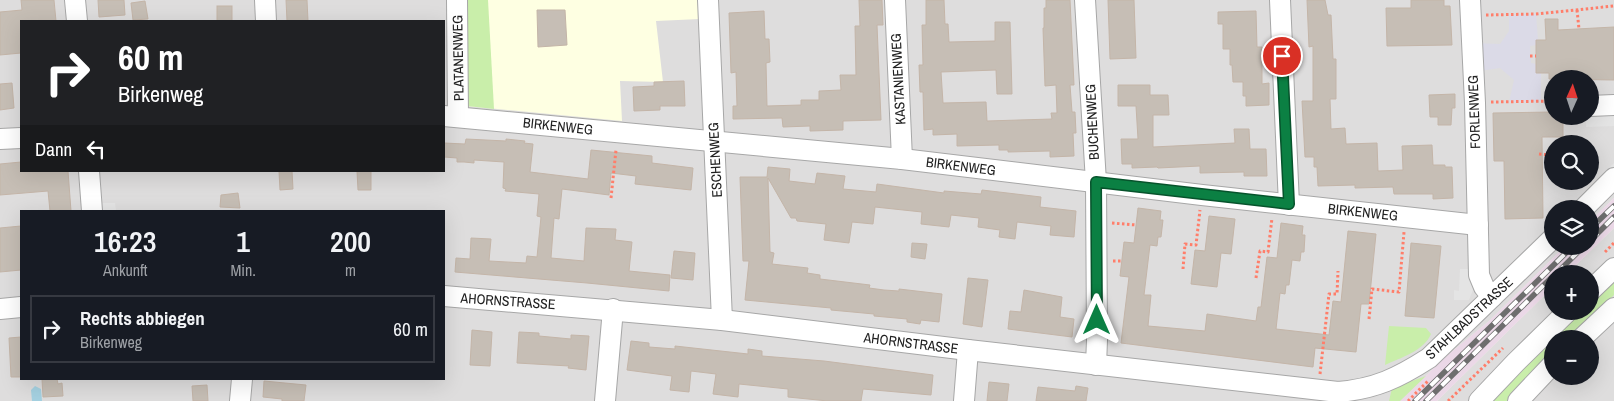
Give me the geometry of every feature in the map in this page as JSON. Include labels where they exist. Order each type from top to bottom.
[{"type":"street","points":[[75,0],[77,20]]},
{"type":"street","points":[[265,0],[266,20]]},
{"type":"street","name":"PLATANENWEG","points":[[451,116],[457,0]]},
{"type":"street","name":"ESCHENWEG","points":[[708,0],[722,320]]},
{"type":"street","name":"KASTANIENWEG","points":[[895,0],[902,159]]},
{"type":"street","name":"BUCHENWEG","points":[[1085,0],[1096,182],[1096,365]]},
{"type":"street","points":[[1280,0],[1281,204]]},
{"type":"street","name":"FORLENWEG","points":[[1471,8],[1479,275],[1484,287],[1492,297]]},
{"type":"street","points":[[1599,106],[1614,105]]},
{"type":"street","name":"BIRKENWEG","points":[[451,116],[902,159],[1202,195],[1478,225]]},
{"type":"street","points":[[0,139],[20,138]]},
{"type":"street","points":[[89,172],[92,210]]},
{"type":"street","points":[[1592,200],[1614,178]]},
{"type":"street","name":"STAHLBADSTRASSE","points":[[1378,393],[1428,358],[1544,247]]},
{"type":"street","points":[[1599,282],[1614,268]]},
{"type":"street","name":"AHORNSTRASSE","points":[[445,296],[722,320],[1096,365],[1293,394],[1318,390],[1338,392],[1360,390],[1378,393]]},
{"type":"street","points":[[0,309],[20,307]]},
{"type":"street","points":[[1590,330],[1614,308]]},
{"type":"street","points":[[605,401],[612,309]]},
{"type":"street","points":[[1480,401],[1559,320]]},
{"type":"street","points":[[964,401],[968,350]]},
{"type":"street","points":[[1518,401],[1544,373]]},
{"type":"street","points":[[240,401],[242,380]]},
{"type":"path","points":[[1471,8],[1536,14],[1614,6]]},
{"type":"path","points":[[1577,10],[1579,29]]},
{"type":"path","points":[[1530,56],[1536,56]]},
{"type":"path","points":[[1475,103],[1544,101]]},
{"type":"path","points":[[611,198],[618,132]]},
{"type":"path","points":[[1538,154],[1544,154]]},
{"type":"path","points":[[1183,269],[1185,244],[1196,245],[1202,195]]},
{"type":"path","points":[[1256,278],[1260,251],[1268,252],[1281,204]]},
{"type":"path","points":[[1369,319],[1372,289],[1399,292],[1406,217]]},
{"type":"path","points":[[1096,222],[1136,225]]},
{"type":"path","points":[[1318,390],[1329,294],[1337,294],[1338,271]]},
{"type":"shaded area","points":[[0,0],[1614,0],[1614,198],[1599,212],[1599,200],[1544,200],[1544,255],[1556,255],[1489,321],[1444,358],[1400,401],[0,401]]},
{"type":"shaded area","points":[[465,0],[699,0],[700,19],[656,21],[663,82],[620,81],[622,121],[467,106]]},
{"type":"shaded area","points":[[1536,14],[1538,40],[1536,40],[1536,45],[1530,46],[1531,63],[1536,64],[1536,73],[1541,73],[1541,101],[1509,102],[1514,80],[1500,68],[1473,72],[1472,43],[1500,44],[1509,31],[1509,15]]},
{"type":"shaded area","points":[[1614,113],[1614,126],[1586,127],[1586,125],[1599,125],[1599,114]]},
{"type":"shaded area","points":[[1614,163],[1614,169],[1599,184],[1599,178]]},
{"type":"shaded area","points":[[1586,190],[1592,190],[1582,200],[1576,200]]},
{"type":"shaded area","points":[[1614,198],[1614,228],[1599,243],[1599,212]]},
{"type":"shaded area","points":[[97,203],[115,203],[116,210],[98,210]]},
{"type":"shaded area","points":[[1614,228],[1614,401],[1437,401],[1544,296],[1544,320],[1599,320],[1599,265],[1576,265],[1586,255],[1599,255],[1599,243]]},
{"type":"shaded area","points":[[1556,255],[1586,255],[1576,265],[1546,265]]},
{"type":"shaded area","points":[[1544,267],[1544,296],[1437,401],[1400,401],[1444,358],[1489,321]]},
{"type":"shaded area","points":[[1460,269],[1474,269],[1473,290],[1469,300],[1454,300],[1454,290],[1459,291]]},
{"type":"green space","points":[[465,0],[488,0],[494,109],[467,106]]},
{"type":"green space","points":[[1614,280],[1614,295],[1599,310],[1599,294]]},
{"type":"green space","points":[[1571,320],[1588,320],[1578,330],[1561,330]]},
{"type":"green space","points":[[1389,326],[1426,328],[1431,334],[1423,345],[1404,357],[1385,365]]},
{"type":"green space","points":[[1544,346],[1544,362],[1507,401],[1491,401],[1514,374]]},
{"type":"green space","points":[[1426,376],[1400,401],[1389,401],[1392,388]]},
{"type":"water","points":[[35,386],[41,389],[42,401],[32,401],[31,390]]},
{"type":"building","points":[[21,0],[54,0],[56,20],[20,20],[20,53],[0,55],[0,12],[22,10]]},
{"type":"building","points":[[98,0],[124,0],[125,15],[99,17]]},
{"type":"building","points":[[286,0],[307,0],[308,20],[287,20]]},
{"type":"building","points":[[859,0],[882,0],[883,25],[877,25],[881,120],[843,121],[843,130],[810,131],[810,126],[783,127],[782,118],[733,119],[733,106],[737,106],[736,72],[731,73],[729,13],[764,11],[765,39],[769,39],[770,62],[766,63],[767,106],[801,105],[801,100],[819,100],[819,91],[841,90],[840,75],[856,75],[855,26],[860,26]]},
{"type":"building","points":[[926,0],[944,0],[945,24],[948,24],[949,42],[995,41],[995,22],[1010,22],[1012,94],[997,94],[996,70],[941,72],[943,103],[986,102],[987,121],[1052,119],[1051,113],[1057,113],[1056,85],[1045,86],[1044,8],[1046,8],[1046,0],[1070,0],[1074,85],[1070,85],[1072,112],[1075,112],[1076,133],[1073,133],[1074,156],[1050,157],[1050,151],[1008,152],[1008,150],[999,150],[999,145],[957,146],[957,134],[933,135],[933,129],[924,130],[923,92],[920,92],[919,65],[923,65],[922,25],[926,25]]},
{"type":"building","points":[[1108,0],[1134,0],[1136,58],[1110,59]]},
{"type":"building","points":[[1307,0],[1325,0],[1328,15],[1331,15],[1333,59],[1336,59],[1336,99],[1330,99],[1331,129],[1345,128],[1346,144],[1377,143],[1378,171],[1403,170],[1402,146],[1432,145],[1433,165],[1452,167],[1453,198],[1433,199],[1433,194],[1394,194],[1393,187],[1355,188],[1355,185],[1318,186],[1317,167],[1314,167],[1314,157],[1305,157],[1302,101],[1313,101],[1313,46],[1309,47]]},
{"type":"building","points":[[1411,0],[1444,0],[1444,6],[1450,6],[1452,45],[1387,46],[1386,8],[1411,8]]},
{"type":"building","points":[[145,1],[148,19],[133,20],[131,3]]},
{"type":"building","points":[[217,6],[232,6],[232,20],[217,20]]},
{"type":"building","points":[[537,10],[565,10],[567,45],[538,47]]},
{"type":"building","points":[[1256,11],[1257,47],[1262,47],[1262,84],[1269,83],[1269,105],[1246,106],[1246,96],[1243,96],[1243,82],[1233,82],[1230,49],[1223,49],[1223,24],[1218,24],[1218,12]]},
{"type":"building","points":[[1545,19],[1558,19],[1558,30],[1614,27],[1614,80],[1599,80],[1599,70],[1544,70],[1544,73],[1536,73],[1536,40],[1546,40]]},
{"type":"building","points":[[684,81],[685,106],[660,106],[660,110],[634,111],[633,87],[654,86],[654,82]]},
{"type":"building","points":[[12,83],[14,108],[0,110],[0,84]]},
{"type":"building","points":[[1118,85],[1150,85],[1150,95],[1168,95],[1169,115],[1153,115],[1153,147],[1235,143],[1234,129],[1249,129],[1250,149],[1266,149],[1267,176],[1244,176],[1244,172],[1200,173],[1200,166],[1132,168],[1132,164],[1122,164],[1121,139],[1138,139],[1136,106],[1118,106]]},
{"type":"building","points":[[1455,94],[1455,108],[1452,108],[1451,125],[1438,125],[1438,117],[1430,117],[1429,95]]},
{"type":"building","points":[[1544,112],[1544,125],[1563,125],[1563,135],[1544,135],[1542,137],[1543,218],[1505,219],[1504,161],[1494,161],[1493,113]]},
{"type":"building","points":[[466,139],[525,141],[524,143],[533,144],[530,172],[588,179],[591,150],[652,156],[652,163],[693,168],[691,190],[635,184],[636,176],[611,173],[609,195],[562,189],[559,219],[554,218],[551,258],[584,261],[586,228],[616,229],[615,240],[632,242],[629,271],[670,275],[669,291],[455,272],[456,258],[470,259],[471,238],[491,239],[489,261],[526,263],[527,256],[537,257],[541,217],[537,216],[539,194],[505,191],[506,189],[503,188],[504,162],[474,160],[474,163],[457,162],[457,158],[445,157],[445,143],[465,144]]},
{"type":"building","points":[[20,162],[20,172],[68,172],[71,210],[50,210],[48,191],[0,195],[0,164]]},
{"type":"building","points":[[768,167],[790,169],[789,181],[815,184],[817,173],[845,176],[843,189],[876,192],[877,184],[944,193],[944,191],[981,194],[982,190],[1041,197],[1040,207],[1076,211],[1074,237],[1050,235],[1051,226],[1017,222],[1015,239],[999,237],[1000,230],[978,227],[979,218],[951,215],[949,227],[921,224],[922,212],[875,207],[873,224],[852,222],[849,243],[824,240],[826,224],[797,221],[796,218],[791,218],[768,178],[770,252],[774,253],[772,264],[808,268],[807,273],[820,275],[820,279],[870,285],[869,288],[942,294],[939,322],[921,320],[920,324],[907,322],[907,319],[831,310],[831,308],[745,300],[749,261],[743,261],[740,177],[767,177]]},
{"type":"building","points":[[279,172],[292,172],[293,189],[280,190]]},
{"type":"building","points":[[357,172],[371,172],[371,190],[358,190]]},
{"type":"building","points":[[238,193],[240,208],[220,207],[221,195]]},
{"type":"building","points":[[1138,208],[1161,211],[1160,220],[1163,220],[1161,237],[1158,237],[1157,246],[1150,245],[1144,295],[1151,295],[1148,326],[1205,331],[1207,314],[1256,321],[1258,307],[1261,307],[1267,257],[1277,258],[1281,223],[1303,226],[1302,235],[1305,235],[1304,252],[1301,252],[1300,261],[1292,260],[1289,285],[1286,285],[1285,294],[1280,293],[1276,329],[1329,335],[1333,301],[1341,302],[1348,231],[1376,234],[1369,304],[1361,304],[1356,352],[1315,348],[1313,367],[1121,343],[1129,277],[1120,276],[1124,242],[1134,243]]},
{"type":"building","points":[[1209,216],[1235,219],[1231,254],[1221,253],[1217,287],[1191,284],[1195,250],[1205,251]]},
{"type":"building","points":[[20,226],[20,270],[0,272],[0,228]]},
{"type":"building","points":[[912,243],[927,244],[925,259],[911,257]]},
{"type":"building","points":[[1411,243],[1441,246],[1434,318],[1405,316]]},
{"type":"building","points":[[674,251],[695,253],[693,280],[671,278]]},
{"type":"building","points":[[968,278],[988,280],[982,327],[963,324]]},
{"type":"building","points":[[1024,290],[1062,297],[1060,317],[1074,319],[1072,337],[1008,329],[1010,311],[1021,312]]},
{"type":"building","points":[[472,330],[492,332],[490,366],[470,365]]},
{"type":"building","points":[[519,332],[539,333],[539,336],[571,339],[571,335],[589,336],[586,370],[568,368],[569,366],[517,363]]},
{"type":"building","points":[[20,337],[20,377],[11,377],[9,338]]},
{"type":"building","points":[[631,341],[649,343],[649,347],[675,349],[675,346],[748,354],[748,349],[762,351],[762,356],[824,361],[933,375],[931,395],[863,389],[861,401],[828,401],[788,397],[788,389],[739,384],[738,397],[713,394],[716,374],[691,371],[689,392],[670,390],[672,376],[627,370]]},
{"type":"building","points":[[42,380],[57,380],[58,384],[62,383],[63,396],[43,397]]},
{"type":"building","points":[[264,381],[306,385],[304,401],[282,401],[282,399],[263,397]]},
{"type":"building","points":[[989,382],[1009,384],[1007,401],[987,401]]},
{"type":"building","points":[[207,385],[208,401],[193,401],[192,386]]},
{"type":"building","points":[[1076,386],[1088,388],[1086,401],[1036,401],[1038,387],[1075,391]]},
{"type":"railway","points":[[1599,220],[1614,206]]},
{"type":"railway","points":[[1599,232],[1614,217]]},
{"type":"railway","points":[[1415,401],[1564,255]]},
{"type":"railway","points":[[1565,265],[1575,255]]},
{"type":"railway","points":[[1426,401],[1544,285]]},
{"type":"route","points":[[1097,320],[1096,182],[1289,204],[1282,56]]}]
